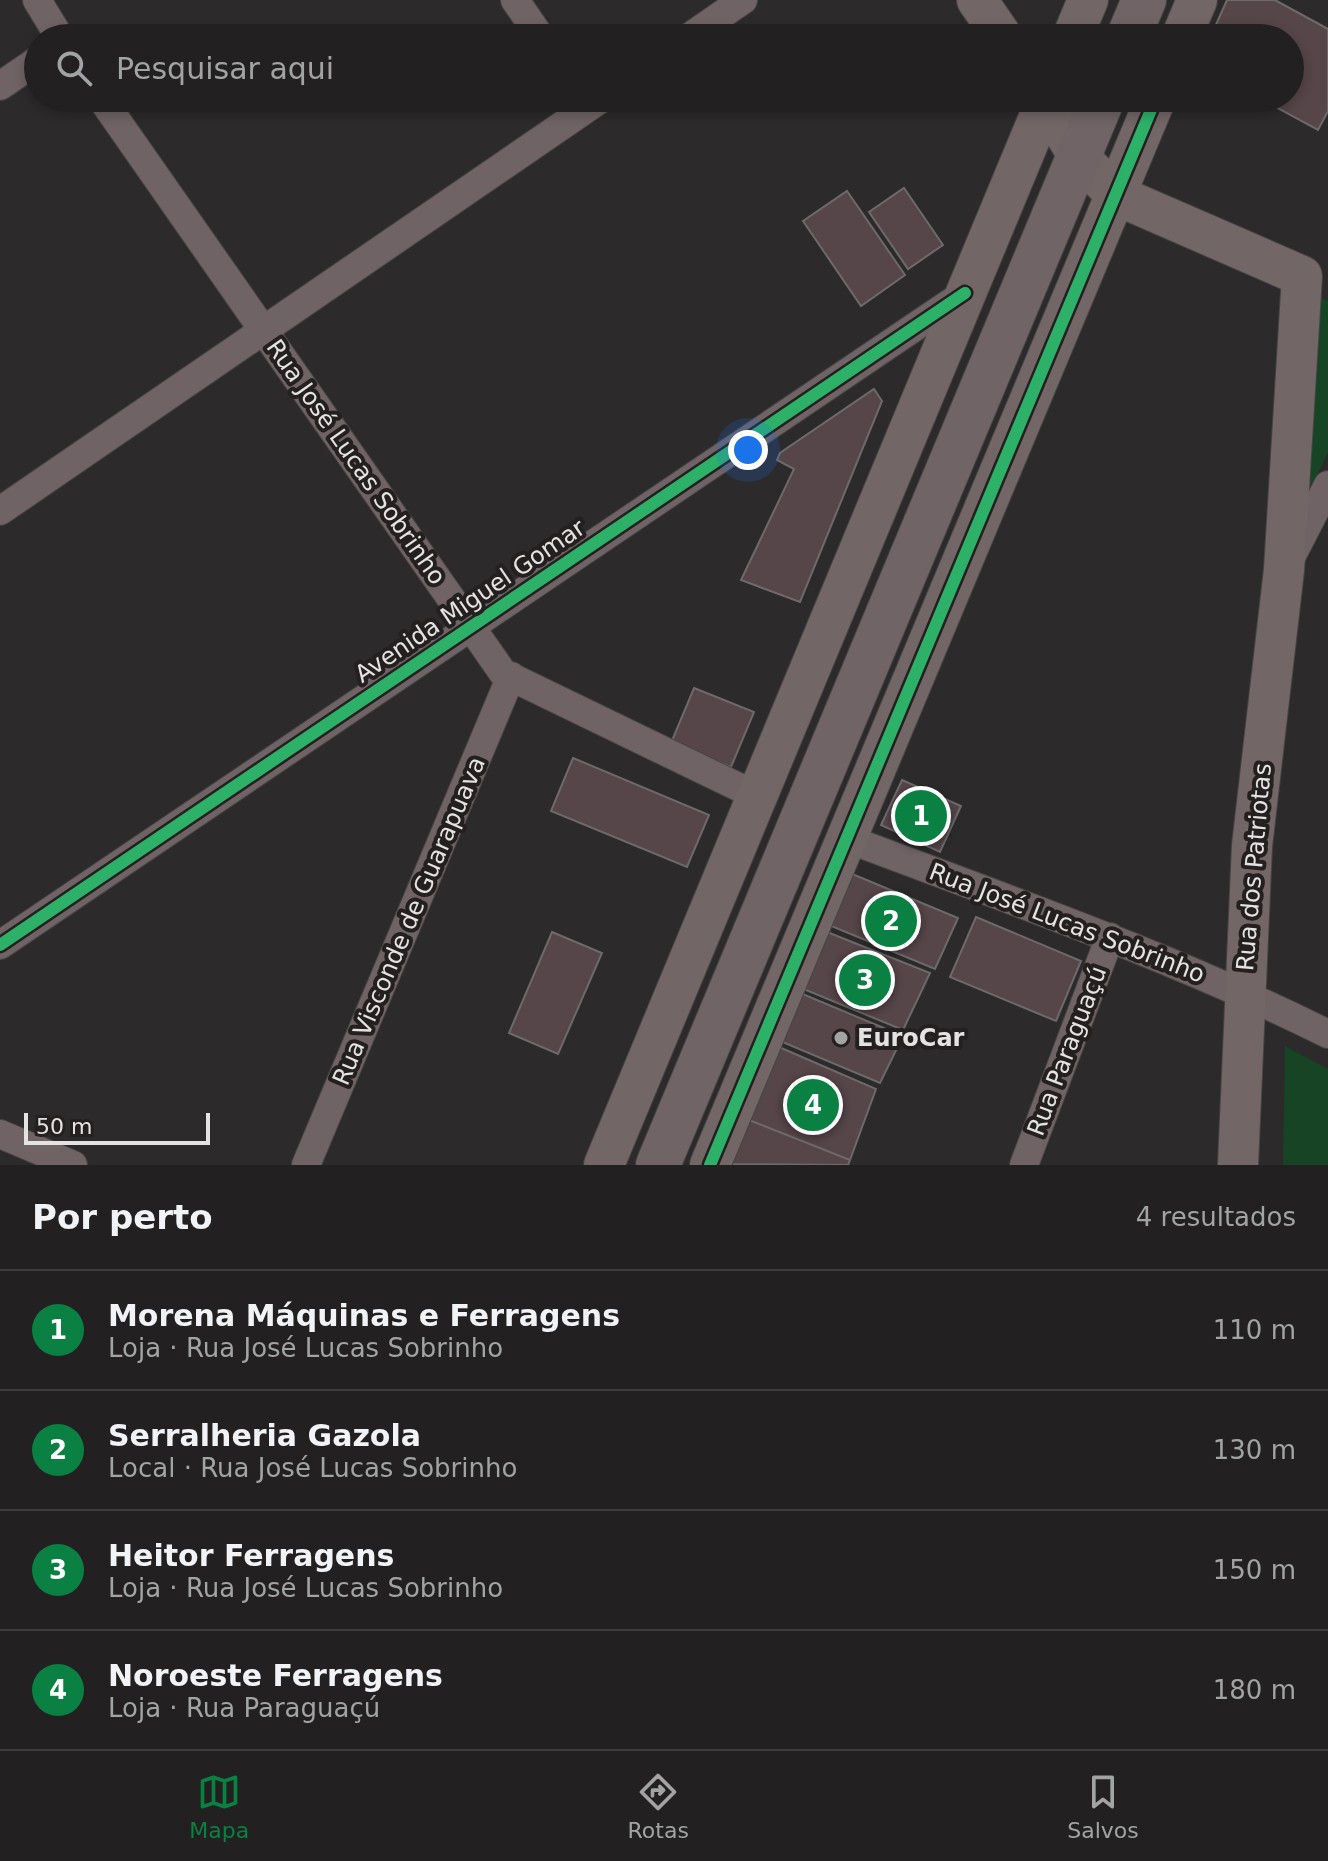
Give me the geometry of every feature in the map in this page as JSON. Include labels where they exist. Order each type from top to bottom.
[{"type":"main road","points":[[1135,24],[1146,0]]},
{"type":"main road","points":[[1146,0],[1152,24]]},
{"type":"main road","points":[[658,1165],[1097,112]]},
{"type":"street","points":[[37,0],[52,24]]},
{"type":"street","points":[[515,0],[531,24]]},
{"type":"street","points":[[708,24],[743,0]]},
{"type":"street","points":[[977,0],[993,24]]},
{"type":"street","points":[[1078,24],[1088,0]]},
{"type":"street","points":[[1187,24],[1197,0]]},
{"type":"street","points":[[0,86],[24,70]]},
{"type":"street","name":"Rua José Lucas Sobrinho","points":[[111,112],[503,673],[759,797]]},
{"type":"street","points":[[0,511],[264,331],[575,112]]},
{"type":"street","points":[[604,1165],[1041,112]]},
{"type":"street","points":[[1053,112],[1078,156],[1116,195],[1315,281]]},
{"type":"street","points":[[710,1165],[1150,112]]},
{"type":"street","name":"Rua dos Patriotas","points":[[1238,1165],[1252,846],[1315,281]]},
{"type":"street","name":"Avenida Miguel Gomar","points":[[0,945],[965,293]]},
{"type":"street","points":[[1284,570],[1328,485]]},
{"type":"street","name":"Rua Visconde de Guarapuava","points":[[306,1165],[511,676]]},
{"type":"street","name":"Rua José Lucas Sobrinho","points":[[848,839],[1110,937],[1244,993],[1328,1034]]},
{"type":"street","name":"Rua Paraguaçú","points":[[1024,1165],[1110,937]]},
{"type":"street","points":[[0,1134],[73,1165]]},
{"type":"green space","points":[[1313,294],[1328,301],[1328,453],[1298,513]]},
{"type":"green space","points":[[1285,1046],[1328,1069],[1328,1165],[1283,1165]]},
{"type":"building","points":[[1227,0],[1275,0],[1328,29],[1328,111],[1318,130],[1285,112],[1304,112],[1304,24],[1216,24]]},
{"type":"building","points":[[904,188],[943,245],[908,269],[869,212]]},
{"type":"building","points":[[847,191],[905,275],[861,306],[803,221]]},
{"type":"building","points":[[874,389],[882,401],[800,602],[741,580],[794,469],[777,460],[780,453]]},
{"type":"building","points":[[694,688],[754,712],[731,767],[671,743]]},
{"type":"building","points":[[573,758],[709,815],[687,867],[551,811]]},
{"type":"building","points":[[902,780],[961,806],[940,852],[881,825]]},
{"type":"building","points":[[845,871],[958,918],[935,969],[824,923]]},
{"type":"building","points":[[976,917],[1081,961],[1056,1021],[950,977]]},
{"type":"building","points":[[822,930],[930,973],[903,1030],[801,988]]},
{"type":"building","points":[[552,932],[602,953],[558,1054],[509,1033]]},
{"type":"building","name":"EuroCar","points":[[800,993],[903,1036],[880,1083],[780,1041]]},
{"type":"building","points":[[779,1047],[876,1089],[850,1160],[749,1120]]},
{"type":"building","points":[[749,1120],[850,1160],[848,1165],[730,1164]]},
{"type":"cycle path","points":[[710,1165],[1150,112]]},
{"type":"cycle path","points":[[0,945],[965,293]]},
{"type":"place","name":"Morena Máquinas e Ferragens","points":[[921,816]]},
{"type":"place","name":"Serralheria Gazola","points":[[891,921]]},
{"type":"place","name":"Heitor Ferragens","points":[[865,980]]},
{"type":"place","name":"EuroCar","points":[[841,1038]]},
{"type":"place","name":"Noroeste Ferragens","points":[[813,1105]]}]
